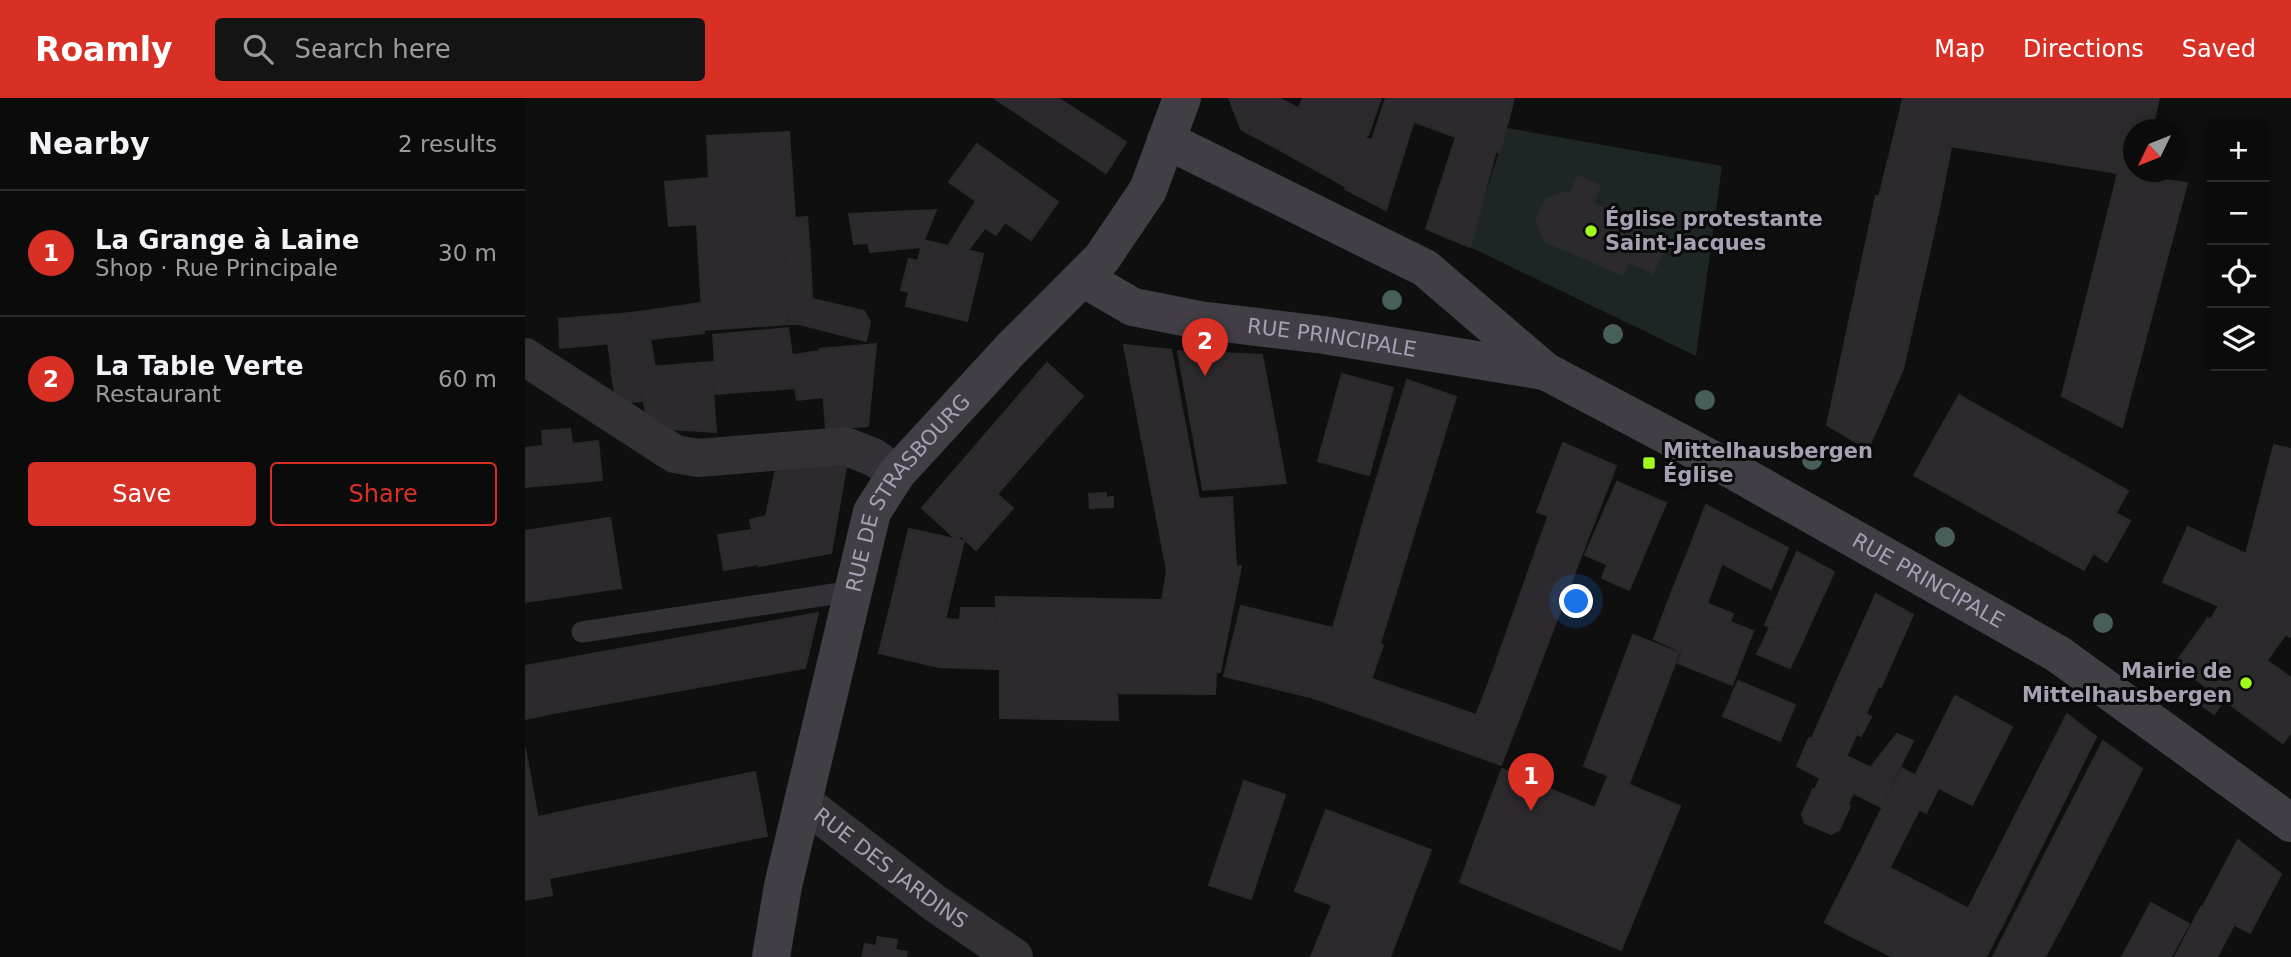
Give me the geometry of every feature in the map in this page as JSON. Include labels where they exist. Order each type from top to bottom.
[{"type":"street","name":"RUE DE STRASBOURG","points":[[771,957],[803,802],[872,512],[897,473],[1011,349],[1102,258],[1148,190],[1182,98]]},
{"type":"street","name":"RUE PRINCIPALE","points":[[1166,140],[1425,268],[1545,371],[1736,472],[2058,654],[2291,823]]},
{"type":"street","name":"RUE PRINCIPALE","points":[[1083,278],[1133,307],[1199,320],[1324,335],[1545,371]]},
{"type":"street","points":[[525,357],[675,454],[698,458],[845,446],[873,457],[897,473]]},
{"type":"street","name":"RUE DES JARDINS","points":[[803,802],[936,904],[1014,957]]},
{"type":"lane","points":[[582,632],[853,591]]},
{"type":"shaded area","points":[[1507,128],[1722,166],[1696,356],[1468,246]]},
{"type":"building","points":[[994,98],[1058,98],[1036,126]]},
{"type":"building","points":[[1058,98],[1126,142],[1106,173],[1036,126]]},
{"type":"building","points":[[1229,98],[1263,98],[1248,133],[1241,129]]},
{"type":"building","points":[[1263,98],[1279,98],[1298,108],[1280,150],[1248,133]]},
{"type":"building","points":[[1303,98],[1381,98],[1368,135],[1363,137],[1343,185],[1280,150]]},
{"type":"building","points":[[1386,98],[1421,98],[1386,210],[1345,189],[1347,187],[1343,185],[1363,137],[1372,140]]},
{"type":"building","points":[[1421,98],[1514,98],[1500,153],[1414,122]]},
{"type":"building","points":[[1903,98],[2159,98],[2154,119],[2123,119],[2123,174],[1894,137]]},
{"type":"building","points":[[789,132],[795,218],[669,226],[665,182],[709,178],[707,136]]},
{"type":"building","points":[[1456,137],[1496,151],[1470,247],[1426,229]]},
{"type":"building","points":[[1894,137],[1951,147],[1939,209],[1879,197]]},
{"type":"building","points":[[977,144],[1058,202],[1031,240],[1005,222],[996,235],[985,228],[968,250],[948,246],[976,201],[949,182]]},
{"type":"building","points":[[2118,173],[2123,174],[2123,182],[2187,183],[2122,427],[2062,396]]},
{"type":"building","points":[[1577,176],[1600,185],[1593,204],[1570,194]]},
{"type":"building","name":"Église protestante Saint-Jacques","points":[[1565,192],[1644,225],[1623,275],[1546,242],[1536,221],[1545,200]]},
{"type":"building","points":[[1876,196],[1939,209],[1903,369],[1868,449],[1827,425]]},
{"type":"building","points":[[936,210],[921,247],[870,252],[868,243],[854,244],[849,214]]},
{"type":"building","points":[[807,217],[810,255],[785,257],[780,219]]},
{"type":"building","points":[[780,219],[789,324],[703,330],[697,224]]},
{"type":"building","points":[[1639,237],[1664,248],[1653,273],[1628,262]]},
{"type":"building","points":[[923,240],[983,254],[967,321],[906,306],[909,292],[901,290],[909,259],[918,261]]},
{"type":"building","points":[[810,255],[812,298],[787,293],[785,257]]},
{"type":"building","points":[[787,293],[864,311],[870,322],[866,341],[799,324],[789,324]]},
{"type":"building","points":[[702,303],[704,333],[634,341],[631,313]]},
{"type":"building","points":[[631,313],[634,341],[560,348],[559,319]]},
{"type":"building","points":[[788,328],[792,355],[715,362],[713,335]]},
{"type":"building","points":[[650,339],[655,367],[612,371],[608,343]]},
{"type":"building","points":[[876,344],[868,426],[826,429],[820,349]]},
{"type":"building","points":[[1124,345],[1171,350],[1199,499],[1232,497],[1236,566],[1167,571]]},
{"type":"building","points":[[821,351],[823,386],[795,388],[792,355]]},
{"type":"building","points":[[1178,351],[1262,355],[1286,483],[1203,490]]},
{"type":"building","points":[[792,355],[795,388],[715,394],[712,362]]},
{"type":"building","points":[[711,362],[716,432],[667,429],[647,420],[638,368]]},
{"type":"building","points":[[1047,363],[1083,396],[957,540],[922,508]]},
{"type":"building","points":[[638,368],[642,401],[617,403],[611,371]]},
{"type":"building","points":[[1342,374],[1393,388],[1369,475],[1318,461]]},
{"type":"building","points":[[1407,380],[1456,397],[1415,530],[1366,514]]},
{"type":"building","points":[[823,386],[823,397],[797,400],[795,388]]},
{"type":"building","points":[[1959,395],[2128,491],[2084,570],[1914,475]]},
{"type":"building","points":[[570,429],[572,444],[598,441],[602,480],[525,487],[525,448],[543,446],[542,431]]},
{"type":"building","points":[[1563,443],[1616,466],[1591,530],[1537,512]]},
{"type":"building","points":[[2274,445],[2291,449],[2291,568],[2246,554]]},
{"type":"building","points":[[847,462],[831,553],[759,566],[750,520],[766,516],[776,469]]},
{"type":"building","points":[[1617,482],[1666,503],[1635,576],[1585,555]]},
{"type":"building","points":[[1106,493],[1106,498],[1113,497],[1113,507],[1090,508],[1089,494]]},
{"type":"building","points":[[998,495],[1013,508],[976,550],[961,536]]},
{"type":"building","points":[[1706,505],[1788,548],[1771,589],[1690,547]]},
{"type":"building","points":[[2116,513],[2130,521],[2107,562],[2093,553]]},
{"type":"building","points":[[1366,514],[1415,530],[1380,644],[1333,628]]},
{"type":"building","points":[[1548,517],[1591,530],[1527,698],[1488,685]]},
{"type":"building","points":[[610,518],[621,588],[525,602],[525,531]]},
{"type":"building","points":[[2188,527],[2246,554],[2291,568],[2291,637],[2163,582]]},
{"type":"building","points":[[909,529],[964,541],[945,619],[939,667],[879,653]]},
{"type":"building","points":[[752,530],[759,564],[724,570],[718,535]]},
{"type":"building","points":[[1690,547],[1722,564],[1707,603],[1673,589]]},
{"type":"building","points":[[1797,552],[1834,572],[1803,640],[1765,625]]},
{"type":"building","points":[[1607,565],[1635,576],[1629,590],[1602,578]]},
{"type":"building","points":[[1241,566],[1220,672],[996,669],[996,597],[1162,600],[1167,571]]},
{"type":"building","points":[[1673,589],[1733,614],[1730,622],[1753,631],[1732,685],[1678,663],[1682,652],[1654,639]]},
{"type":"building","points":[[1876,594],[1913,615],[1881,687],[1842,670]]},
{"type":"building","points":[[1241,606],[1333,628],[1314,698],[1224,676]]},
{"type":"building","points":[[2219,606],[2285,635],[2267,660],[2211,619]]},
{"type":"building","points":[[961,608],[995,608],[996,669],[939,667],[945,619],[960,620]]},
{"type":"building","points":[[818,613],[805,668],[564,711],[553,661]]},
{"type":"building","name":"Mairie de Mittelhausbergen","points":[[2208,618],[2291,678],[2291,732],[2283,743],[2175,664]]},
{"type":"building","points":[[1770,627],[1803,640],[1790,668],[1757,654]]},
{"type":"building","points":[[1333,628],[1383,645],[1359,714],[1314,698]]},
{"type":"building","points":[[1633,635],[1679,653],[1629,784],[1584,766]]},
{"type":"building","points":[[553,661],[564,711],[525,719],[525,666]]},
{"type":"building","points":[[1000,669],[1216,671],[1215,694],[1117,693],[1118,720],[1000,718]]},
{"type":"building","points":[[1842,670],[1879,685],[1847,755],[1812,738]]},
{"type":"building","points":[[1372,679],[1476,715],[1488,685],[1527,698],[1501,765],[1359,714]]},
{"type":"building","points":[[1738,681],[1795,705],[1780,741],[1723,716]]},
{"type":"building","points":[[2208,688],[2224,700],[2214,714],[2196,701]]},
{"type":"building","points":[[1955,696],[2012,727],[1972,805],[1915,776]]},
{"type":"building","points":[[1864,713],[1871,717],[1861,736],[1856,734]]},
{"type":"building","points":[[2067,714],[2096,737],[2002,926],[1968,909]]},
{"type":"building","points":[[1897,734],[1913,741],[1894,779],[1871,767]]},
{"type":"building","points":[[1809,738],[1894,779],[1881,807],[1853,793],[1848,804],[1815,790],[1820,778],[1797,766]]},
{"type":"building","points":[[2103,741],[2142,769],[2074,903],[2032,880]]},
{"type":"building","points":[[525,748],[552,895],[525,900]]},
{"type":"building","points":[[1902,768],[1938,789],[1926,813],[1889,794]]},
{"type":"building","points":[[1502,769],[1667,838],[1640,904],[1476,838]]},
{"type":"building","points":[[755,772],[767,836],[602,868],[589,806]]},
{"type":"building","points":[[1608,776],[1680,806],[1667,838],[1595,808]]},
{"type":"building","points":[[1244,781],[1285,795],[1251,899],[1209,885]]},
{"type":"building","points":[[1813,789],[1850,806],[1839,830],[1831,834],[1805,823],[1802,814]]},
{"type":"building","points":[[1889,794],[1919,810],[1889,869],[1860,853]]},
{"type":"building","points":[[589,806],[602,868],[549,878],[538,817]]},
{"type":"building","points":[[1326,810],[1431,850],[1390,957],[1311,957],[1332,905],[1295,891]]},
{"type":"building","points":[[1476,838],[1640,904],[1621,950],[1460,882]]},
{"type":"building","points":[[2238,840],[2281,874],[2250,933],[2202,908]]},
{"type":"building","points":[[1860,853],[1884,865],[1847,934],[1825,922]]},
{"type":"building","points":[[1884,865],[2002,926],[1986,957],[1893,957],[1847,934]]},
{"type":"building","points":[[2032,880],[2074,903],[2045,957],[1993,957]]},
{"type":"building","points":[[2151,903],[2189,924],[2171,957],[2122,957]]},
{"type":"building","points":[[2201,907],[2234,925],[2217,957],[2175,957]]},
{"type":"building","points":[[878,937],[897,940],[895,950],[876,947]]},
{"type":"building","points":[[865,944],[907,952],[906,957],[862,957]]},
{"type":"place","name":"Église protestante Saint-Jacques","points":[[1591,231]]},
{"type":"place","name":"La Table Verte","points":[[1205,376]]},
{"type":"place","name":"Mittelhausbergen Église","points":[[1649,463]]},
{"type":"place","name":"Mairie de Mittelhausbergen","points":[[2246,683]]},
{"type":"place","name":"La Grange à Laine","points":[[1531,811]]}]
